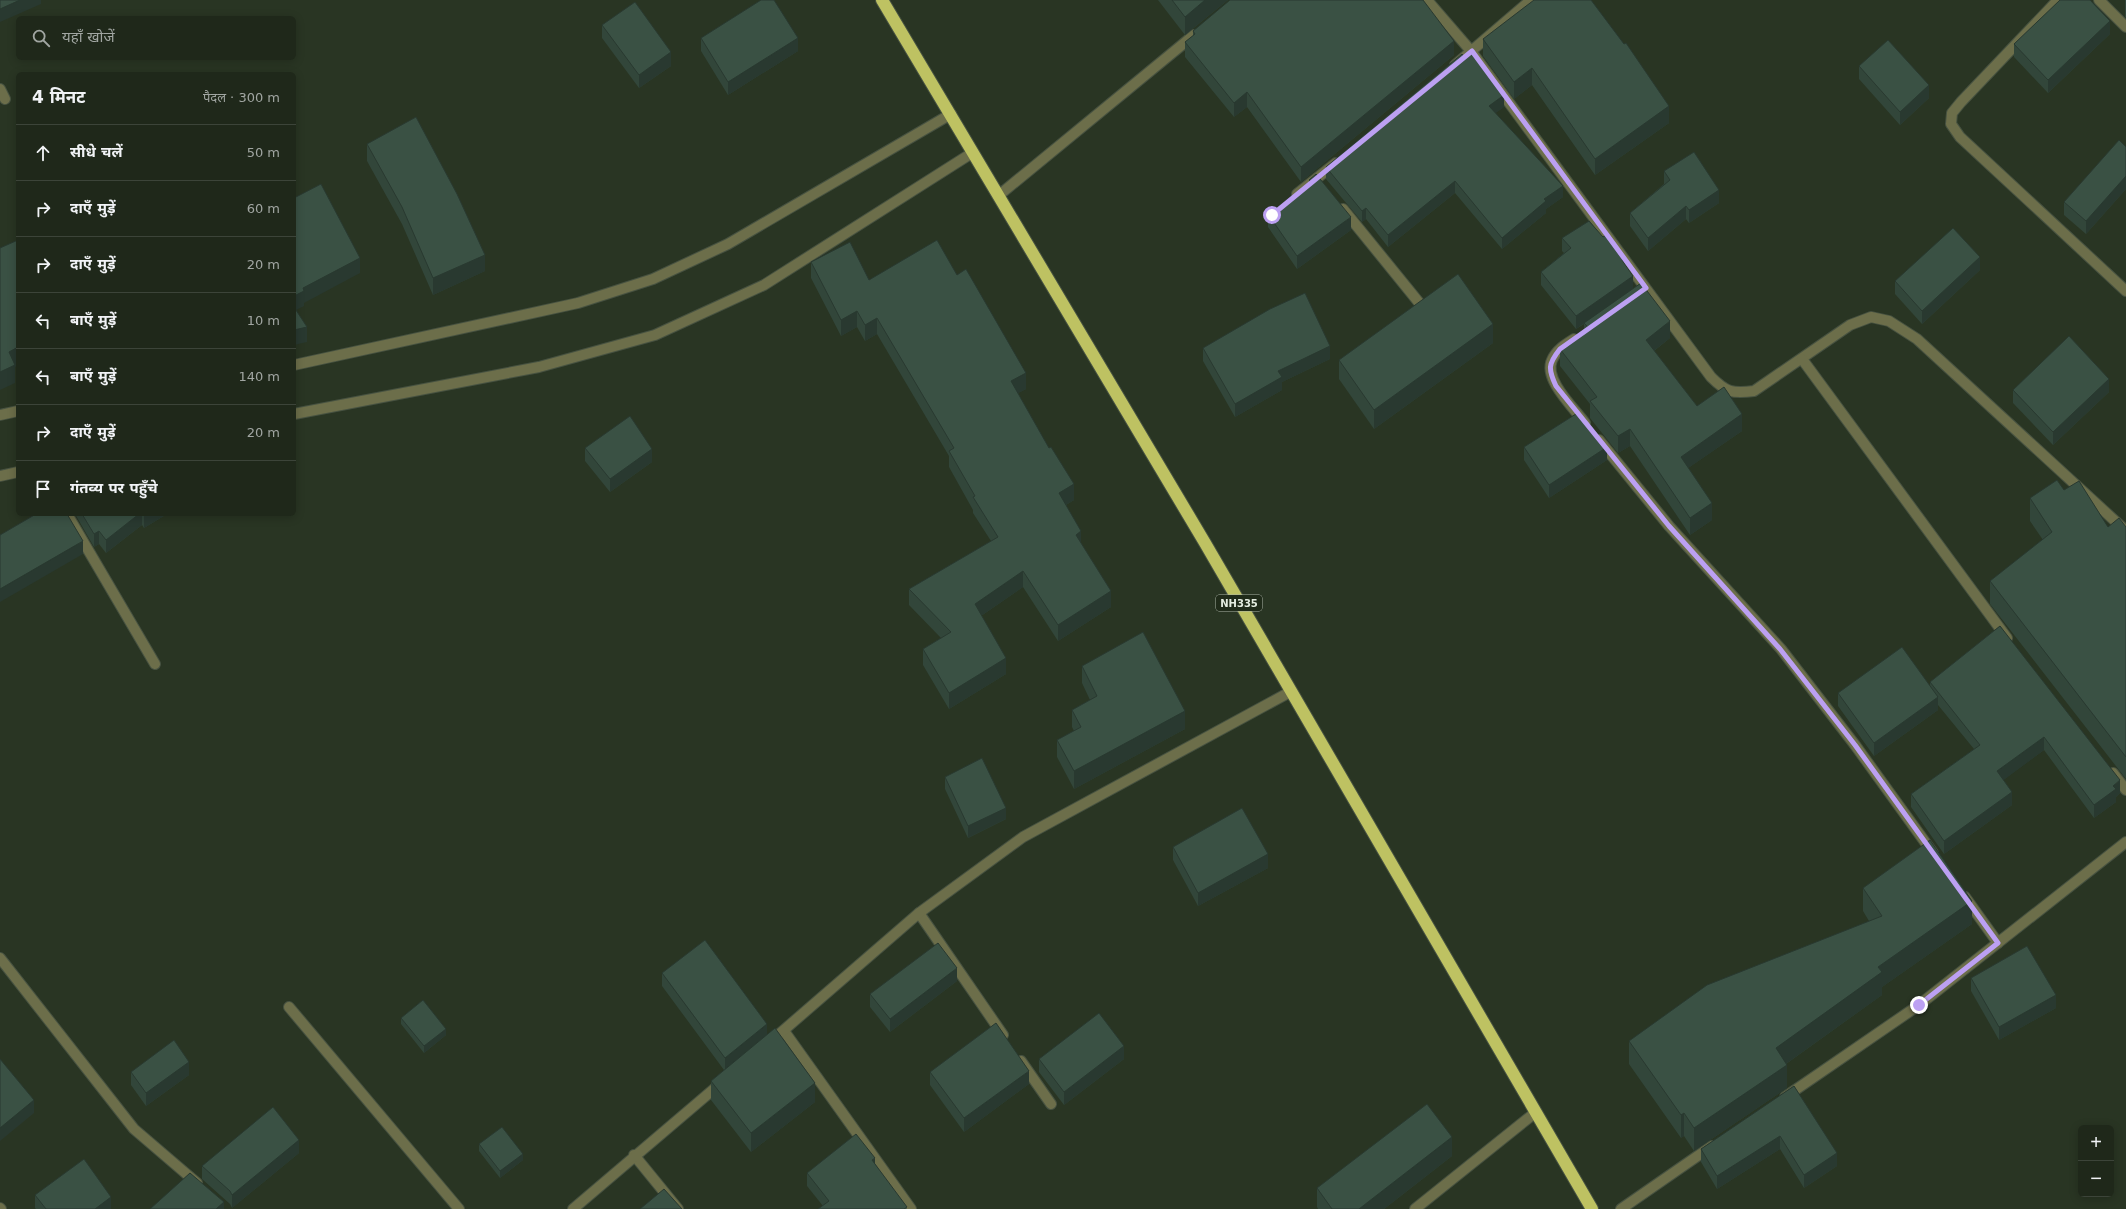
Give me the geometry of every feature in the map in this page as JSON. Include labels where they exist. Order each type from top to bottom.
[{"type":"highway","name":"NH335","points":[[882,0],[951,114],[972,154],[1205,543],[1290,692],[1592,1209]]},
{"type":"street","points":[[1427,0],[1472,51],[1643,290],[1711,377],[1723,389],[1738,393],[1754,391],[1850,325],[1871,317],[1889,321],[1917,340],[2126,531]]},
{"type":"street","points":[[1447,71],[1531,0]]},
{"type":"street","points":[[2058,0],[1961,102],[1952,113],[1951,124],[1960,137],[2126,291]]},
{"type":"street","points":[[2099,0],[2126,27]]},
{"type":"street","points":[[998,196],[1201,30]]},
{"type":"street","points":[[0,89],[5,99]]},
{"type":"street","points":[[296,365],[578,303],[653,279],[728,244],[951,114]]},
{"type":"street","points":[[296,414],[539,367],[655,335],[764,285],[972,154]]},
{"type":"street","points":[[1289,201],[1320,181],[1342,157]]},
{"type":"street","points":[[1337,202],[1426,310]]},
{"type":"street","points":[[1585,331],[1560,349],[1551,360],[1550,372],[1556,386],[1669,526],[1780,649],[1855,745],[1938,860]]},
{"type":"street","points":[[1802,359],[2015,648]]},
{"type":"street","points":[[0,415],[16,411]]},
{"type":"street","points":[[0,476],[16,472]]},
{"type":"street","points":[[68,516],[155,664]]},
{"type":"street","points":[[760,1051],[919,913],[1023,837],[1290,692]]},
{"type":"street","points":[[2107,766],[2126,790]]},
{"type":"street","points":[[1776,1102],[1919,1005],[2126,842]]},
{"type":"street","points":[[1961,892],[1998,943]]},
{"type":"street","points":[[919,913],[1007,1040]]},
{"type":"street","points":[[0,958],[134,1129],[173,1164],[203,1188]]},
{"type":"street","points":[[288,1007],[459,1209]]},
{"type":"street","points":[[784,1031],[911,1209]]},
{"type":"street","points":[[1016,1053],[1051,1104]]},
{"type":"street","points":[[573,1209],[730,1076]]},
{"type":"street","points":[[1415,1209],[1536,1112]]},
{"type":"street","points":[[1621,1209],[1718,1142]]},
{"type":"street","points":[[634,1156],[678,1209]]},
{"type":"building","points":[[0,0],[20,0],[0,9]]},
{"type":"building","points":[[761,0],[774,0],[798,38],[728,82],[701,38]]},
{"type":"building","points":[[1172,0],[1205,0],[1185,17]]},
{"type":"building","points":[[1230,0],[1423,0],[1454,41],[1301,167],[1247,92],[1234,103],[1185,42],[1195,34],[1193,31]]},
{"type":"building","points":[[1534,0],[1591,0],[1624,44],[1626,43],[1669,106],[1595,159],[1532,68],[1514,82],[1483,39]]},
{"type":"building","points":[[2060,0],[2090,0],[2110,21],[2048,80],[2014,44]]},
{"type":"building","points":[[635,2],[671,52],[639,75],[602,25]]},
{"type":"building","points":[[1888,40],[1929,85],[1900,112],[1859,66]]},
{"type":"building","points":[[1472,52],[1504,95],[1489,106],[1563,186],[1544,199],[1546,201],[1502,238],[1455,181],[1388,235],[1366,208],[1362,211],[1326,167],[1462,54],[1465,58]]},
{"type":"building","points":[[416,117],[457,194],[485,255],[433,278],[402,207],[367,144]]},
{"type":"building","points":[[2119,140],[2126,147],[2126,176],[2086,221],[2064,202]]},
{"type":"building","points":[[1694,152],[1719,190],[1689,210],[1686,206],[1648,238],[1630,213],[1670,180],[1664,171]]},
{"type":"building","points":[[1316,174],[1351,217],[1297,256],[1268,214],[1312,183],[1309,180]]},
{"type":"building","points":[[321,184],[360,258],[303,288],[304,291],[296,295],[296,197]]},
{"type":"building","points":[[1589,221],[1603,237],[1607,234],[1624,257],[1622,260],[1633,276],[1576,316],[1541,272],[1571,248],[1562,238]]},
{"type":"building","points":[[1953,228],[1980,257],[1922,311],[1895,281]]},
{"type":"building","points":[[937,240],[957,275],[966,269],[1026,373],[1011,381],[1049,448],[1051,447],[1074,484],[1059,493],[1081,531],[1076,535],[1111,591],[1058,625],[1023,571],[975,604],[1006,658],[949,693],[923,649],[951,632],[909,589],[998,537],[973,497],[975,496],[949,451],[954,448],[877,318],[865,325],[857,311],[841,320],[811,262],[850,242],[869,280]]},
{"type":"building","points":[[16,241],[16,348],[9,352],[15,365],[0,372],[0,248]]},
{"type":"building","points":[[1458,274],[1493,324],[1374,410],[1339,360]]},
{"type":"building","points":[[1641,283],[1670,321],[1646,340],[1697,406],[1724,387],[1742,414],[1681,457],[1712,503],[1690,518],[1630,429],[1618,436],[1590,401],[1597,397],[1560,349],[1588,327],[1584,323]]},
{"type":"building","points":[[1305,293],[1330,346],[1278,371],[1282,377],[1235,404],[1203,348],[1270,309]]},
{"type":"building","points":[[296,310],[307,327],[296,330]]},
{"type":"building","points":[[2069,336],[2109,379],[2053,432],[2013,390]]},
{"type":"building","points":[[1579,412],[1607,447],[1549,485],[1524,447]]},
{"type":"building","points":[[630,416],[652,449],[610,479],[585,448]]},
{"type":"building","points":[[2057,480],[2064,490],[2079,481],[2108,527],[2119,518],[2126,527],[2126,757],[1990,581],[2052,532],[2030,498]]},
{"type":"building","points":[[33,516],[68,516],[83,541],[0,589],[0,535]]},
{"type":"building","points":[[83,516],[136,516],[106,540],[99,531],[94,534]]},
{"type":"building","points":[[2000,626],[2120,780],[2113,786],[2116,789],[2094,805],[2044,737],[1997,771],[2012,792],[1944,841],[1911,794],[1980,745],[1930,682]]},
{"type":"building","points":[[1143,632],[1185,711],[1074,771],[1057,740],[1081,727],[1072,710],[1097,696],[1082,666]]},
{"type":"building","points":[[1902,647],[1938,697],[1874,743],[1838,693]]},
{"type":"building","points":[[982,758],[1006,808],[968,826],[945,777]]},
{"type":"building","points":[[1242,808],[1268,854],[1198,893],[1173,847]]},
{"type":"building","points":[[1930,840],[1972,901],[1878,967],[1882,972],[1776,1048],[1787,1065],[1694,1128],[1684,1113],[1681,1115],[1629,1041],[1707,985],[1882,916],[1863,888]]},
{"type":"building","points":[[705,940],[767,1024],[725,1058],[662,973]]},
{"type":"building","points":[[938,943],[957,968],[890,1019],[870,994]]},
{"type":"building","points":[[2027,946],[2056,995],[1999,1027],[1971,978]]},
{"type":"building","points":[[423,1000],[446,1029],[424,1046],[401,1018]]},
{"type":"building","points":[[1099,1013],[1124,1046],[1064,1092],[1039,1059]]},
{"type":"building","points":[[996,1023],[1029,1071],[964,1118],[930,1072]]},
{"type":"building","points":[[775,1028],[815,1083],[751,1133],[711,1081]]},
{"type":"building","points":[[174,1040],[189,1062],[146,1093],[131,1072]]},
{"type":"building","points":[[0,1059],[34,1100],[0,1128]]},
{"type":"building","points":[[1794,1086],[1837,1153],[1804,1175],[1780,1136],[1717,1176],[1701,1149]]},
{"type":"building","points":[[1427,1104],[1452,1137],[1359,1209],[1332,1209],[1317,1188]]},
{"type":"building","points":[[273,1107],[299,1140],[232,1195],[230,1191],[202,1166]]},
{"type":"building","points":[[502,1127],[523,1154],[500,1171],[479,1144]]},
{"type":"building","points":[[856,1134],[875,1158],[872,1160],[907,1207],[904,1209],[818,1209],[829,1201],[807,1173]]},
{"type":"building","points":[[84,1159],[111,1197],[95,1209],[46,1209],[35,1195]]},
{"type":"building","points":[[190,1173],[224,1202],[216,1209],[150,1209]]},
{"type":"building","points":[[664,1189],[682,1209],[640,1209]]},
{"type":"route","points":[[1272,215],[1472,51],[1646,288],[1560,349],[1551,360],[1550,372],[1556,386],[1669,526],[1780,649],[1855,745],[1998,943],[1919,1005]]}]
